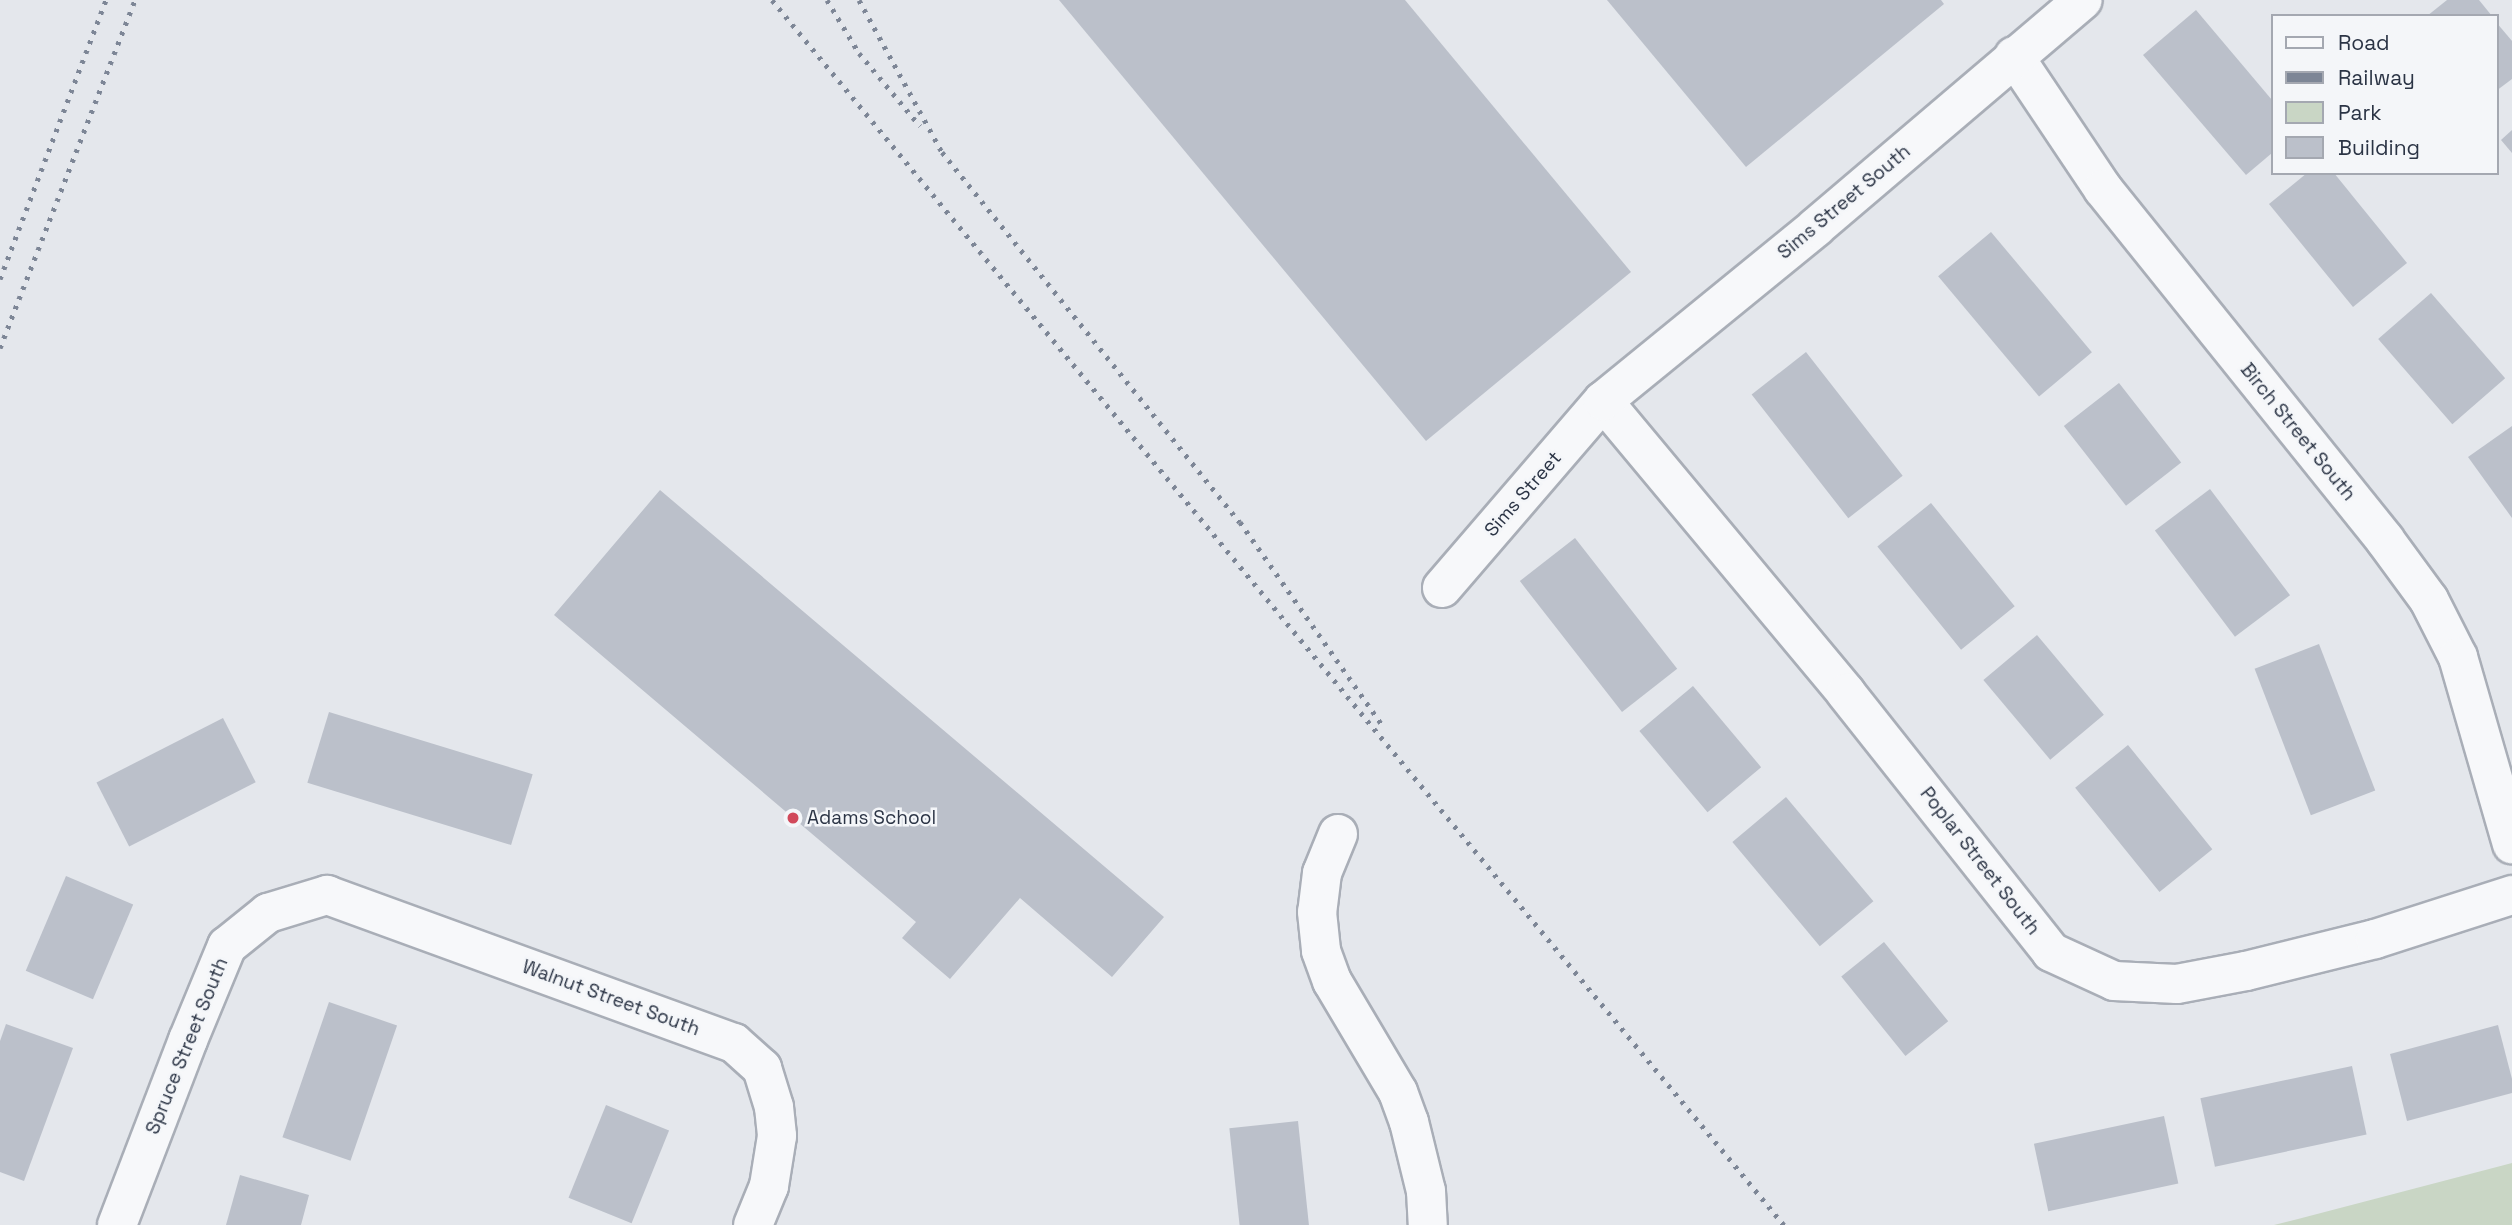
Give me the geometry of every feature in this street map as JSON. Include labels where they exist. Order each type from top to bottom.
[{"type":"street","name":"Sims Street South","points":[[1603,401],[1816,227],[2083,0]]},
{"type":"street","name":"Birch Street South","points":[[2014,57],[2103,189],[2385,540],[2429,600],[2458,657],[2512,844]]},
{"type":"street","name":"Sims Street","points":[[1443,588],[1603,401]]},
{"type":"street","name":"Poplar Street South","points":[[1603,401],[1854,704],[2051,952],[2114,981],[2177,984],[2246,971],[2375,939],[2512,895]]},
{"type":"street","points":[[1338,834],[1322,873],[1317,912],[1321,951],[1332,981],[1398,1092],[1409,1122],[1426,1191],[1428,1225]]},
{"type":"street","name":"Walnut Street South","points":[[299,901],[327,895],[364,907],[734,1043],[762,1068],[774,1107],[777,1136],[769,1186],[753,1225]]},
{"type":"street","name":"Spruce Street South","points":[[117,1225],[187,1040],[227,946],[268,913],[299,901]]},
{"type":"green space","points":[[2512,1163],[2512,1225],[2274,1225],[2298,1219]]},
{"type":"building","points":[[1059,0],[1405,0],[1631,272],[1426,441]]},
{"type":"building","points":[[1607,0],[1941,0],[1944,4],[1746,167]]},
{"type":"building","points":[[2447,0],[2479,0],[2490,14],[2430,14]]},
{"type":"building","points":[[2196,10],[2270,98],[2270,155],[2246,175],[2143,55]]},
{"type":"building","points":[[2498,24],[2512,41],[2512,79],[2498,90]]},
{"type":"building","points":[[2512,130],[2512,153],[2501,140]]},
{"type":"building","points":[[2305,175],[2336,175],[2407,263],[2353,307],[2269,204]]},
{"type":"building","points":[[1991,232],[2092,352],[2039,397],[1938,276]]},
{"type":"building","points":[[2431,293],[2505,378],[2452,424],[2378,339]]},
{"type":"building","points":[[1806,352],[1903,476],[1848,518],[1752,394]]},
{"type":"building","points":[[2119,383],[2181,463],[2126,506],[2064,426]]},
{"type":"building","points":[[2512,426],[2512,518],[2468,457]]},
{"type":"building","points":[[2210,489],[2290,595],[2235,637],[2155,531]]},
{"type":"building","points":[[660,490],[1164,917],[1112,977],[1020,898],[950,979],[902,938],[916,922],[554,615]]},
{"type":"building","points":[[1931,503],[2015,606],[1961,650],[1877,546]]},
{"type":"building","points":[[1575,538],[1677,669],[1622,712],[1520,581]]},
{"type":"building","points":[[2037,635],[2104,715],[2050,760],[1983,680]]},
{"type":"building","points":[[2319,644],[2375,791],[2311,815],[2255,669]]},
{"type":"building","points":[[1693,686],[1761,767],[1708,812],[1639,731]]},
{"type":"building","points":[[329,712],[533,774],[511,845],[307,783]]},
{"type":"building","points":[[223,718],[256,782],[129,847],[96,782]]},
{"type":"building","points":[[2128,745],[2212,849],[2159,892],[2075,788]]},
{"type":"building","points":[[1786,797],[1873,901],[1820,946],[1732,842]]},
{"type":"building","points":[[66,876],[133,905],[93,999],[26,971]]},
{"type":"building","points":[[1884,942],[1948,1021],[1905,1056],[1841,977]]},
{"type":"building","points":[[329,1002],[397,1025],[351,1161],[282,1137]]},
{"type":"building","points":[[6,1024],[73,1048],[24,1181],[0,1172],[0,1041]]},
{"type":"building","points":[[2498,1025],[2512,1079],[2512,1093],[2407,1121],[2390,1054]]},
{"type":"building","points":[[2352,1066],[2367,1134],[2215,1167],[2200,1098]]},
{"type":"building","points":[[606,1105],[669,1130],[632,1223],[569,1198]]},
{"type":"building","points":[[2164,1116],[2178,1183],[2048,1211],[2034,1144]]},
{"type":"building","points":[[1298,1121],[1309,1225],[1240,1225],[1229,1128]]},
{"type":"building","points":[[240,1175],[309,1195],[301,1225],[226,1225]]},
{"type":"railway","points":[[0,279],[106,0]]},
{"type":"railway","points":[[0,348],[135,0]]},
{"type":"railway","points":[[772,0],[1784,1225]]},
{"type":"railway","points":[[827,0],[859,53],[920,126]]},
{"type":"railway","points":[[859,0],[942,152],[1240,522],[1384,728]]},
{"type":"place","name":"Adams School","points":[[793,818]]}]
